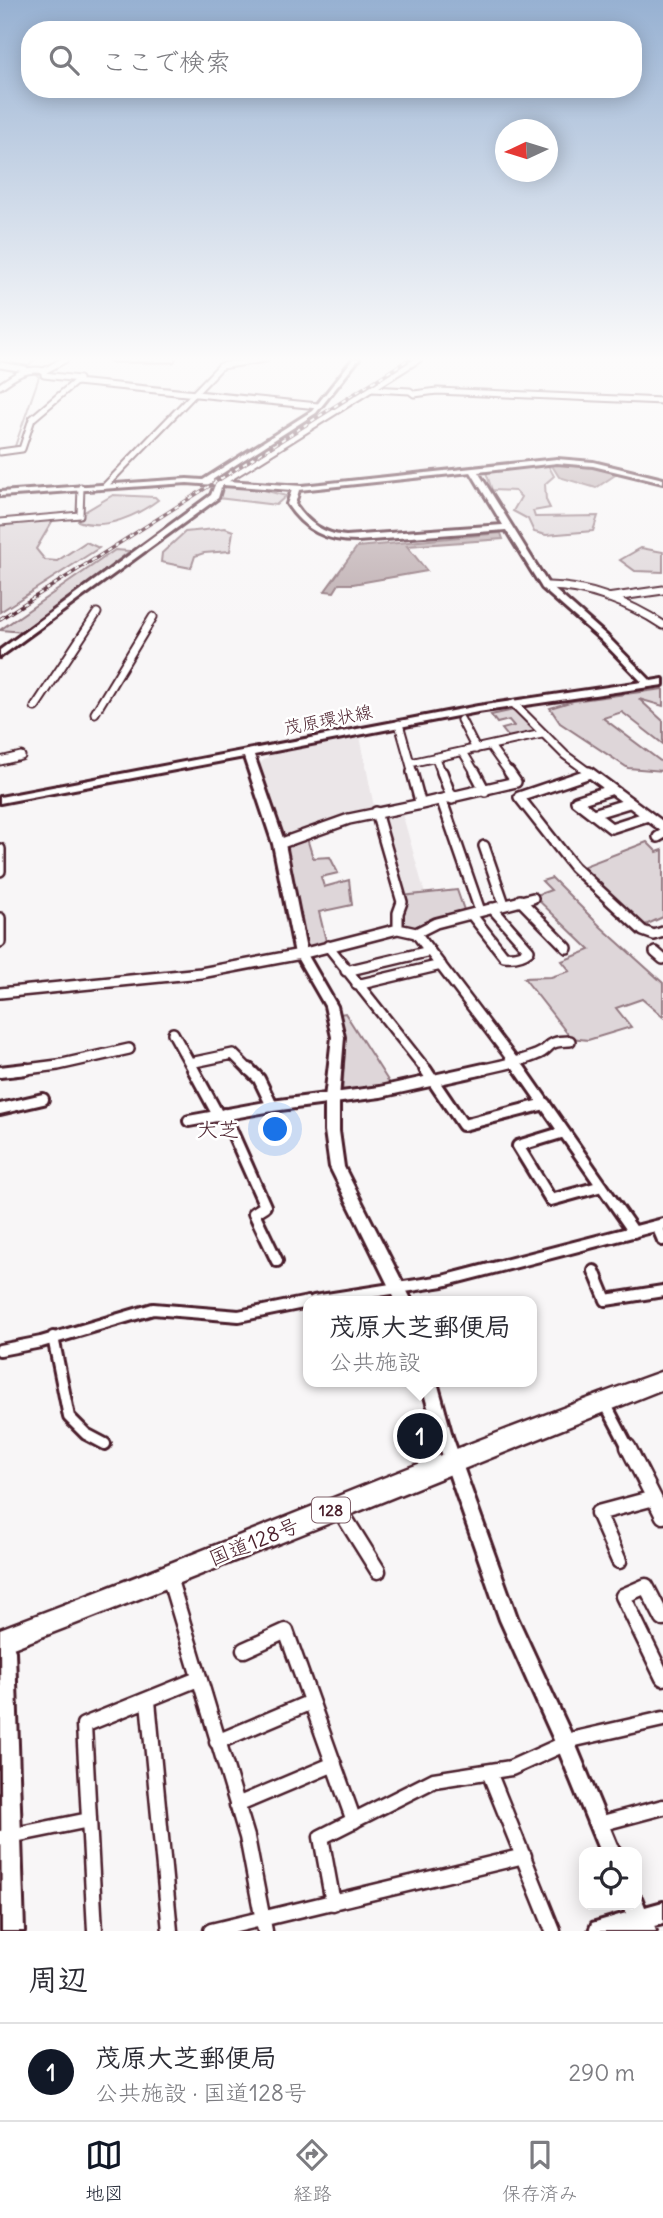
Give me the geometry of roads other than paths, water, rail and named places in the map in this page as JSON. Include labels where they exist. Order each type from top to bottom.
[{"type":"highway","name":"国道128号","points":[[0,1641],[169,1577],[338,1507],[663,1380]]},
{"type":"street","points":[[0,452],[21,449]]},
{"type":"street","points":[[105,486],[141,449]]},
{"type":"street","points":[[205,481],[255,449]]},
{"type":"street","points":[[0,654],[215,496],[216,487],[276,449]]},
{"type":"street","points":[[0,494],[205,481],[296,488],[564,460],[593,464],[663,481]]},
{"type":"street","points":[[473,470],[545,586],[604,638],[649,684]]},
{"type":"street","points":[[0,522],[80,515],[81,488]]},
{"type":"street","points":[[296,488],[291,503],[300,517],[309,526],[334,538],[357,539],[508,527]]},
{"type":"street","points":[[545,586],[564,586],[606,598],[650,615],[663,625]]},
{"type":"street","points":[[606,598],[663,590]]},
{"type":"street","points":[[62,609],[74,610]]},
{"type":"street","points":[[35,707],[97,612]]},
{"type":"street","points":[[95,713],[153,617]]},
{"type":"street","name":"茂原環状線","points":[[0,800],[399,724],[663,682]]},
{"type":"street","points":[[514,704],[542,734],[587,774],[663,827]]},
{"type":"street","points":[[461,720],[476,749]]},
{"type":"street","points":[[399,724],[420,802],[417,805]]},
{"type":"street","points":[[410,764],[542,734]]},
{"type":"street","points":[[279,844],[320,828],[376,813],[452,799],[516,782],[490,746]]},
{"type":"street","points":[[463,752],[485,791]]},
{"type":"street","points":[[248,753],[279,844],[301,954],[331,1006],[336,1022],[337,1057],[332,1098],[332,1131],[337,1167],[402,1296]]},
{"type":"street","points":[[0,761],[21,756]]},
{"type":"street","points":[[436,758],[452,799]]},
{"type":"street","points":[[587,774],[519,797],[574,867],[643,931],[654,935],[663,932]]},
{"type":"street","points":[[610,790],[576,801],[611,828],[648,816]]},
{"type":"street","points":[[442,800],[475,913],[504,956],[510,958],[527,953],[529,950],[492,908]]},
{"type":"street","points":[[593,814],[629,803]]},
{"type":"street","points":[[376,813],[402,902],[398,913],[398,929]]},
{"type":"street","points":[[484,846],[504,904]]},
{"type":"street","points":[[0,849],[0,871]]},
{"type":"street","points":[[0,993],[168,977],[301,954],[398,929],[416,933],[436,923],[533,898]]},
{"type":"street","points":[[520,900],[567,948]]},
{"type":"street","points":[[0,920],[0,942]]},
{"type":"street","points":[[416,933],[515,1062],[634,1232]]},
{"type":"street","points":[[328,946],[356,985],[434,1080],[464,1125],[545,1104]]},
{"type":"street","points":[[346,971],[430,951]]},
{"type":"street","points":[[655,952],[663,959]]},
{"type":"street","points":[[356,985],[441,965]]},
{"type":"street","points":[[173,1033],[221,1115],[265,1206],[254,1213],[277,1262]]},
{"type":"street","points":[[189,1121],[272,1106],[380,1092],[515,1062],[540,1054],[548,1044],[570,1041]]},
{"type":"street","points":[[0,1072],[58,1065],[129,1049]]},
{"type":"street","points":[[190,1063],[233,1054],[259,1079],[272,1106]]},
{"type":"street","points":[[0,1109],[43,1099]]},
{"type":"street","points":[[564,1132],[518,1146],[551,1200],[602,1186]]},
{"type":"street","points":[[344,1296],[443,1281],[660,1225],[663,1240]]},
{"type":"street","points":[[594,1271],[606,1300],[663,1291]]},
{"type":"street","points":[[0,1350],[153,1309],[239,1315],[303,1303]]},
{"type":"street","points":[[53,1337],[69,1417],[86,1434],[105,1444]]},
{"type":"street","points":[[431,1387],[509,1620],[565,1743],[608,1847]]},
{"type":"street","points":[[605,1403],[663,1516]]},
{"type":"street","points":[[619,1561],[598,1513],[654,1498]]},
{"type":"street","points":[[338,1507],[378,1571]]},
{"type":"street","points":[[169,1577],[247,1837],[264,1925]]},
{"type":"street","points":[[663,1619],[646,1586],[623,1596],[663,1678]]},
{"type":"street","points":[[244,1650],[286,1631],[354,1821]]},
{"type":"street","points":[[0,1641],[6,1651],[5,1837],[13,1931]]},
{"type":"street","points":[[96,1931],[83,1725],[198,1679]]},
{"type":"street","points":[[148,1701],[170,1931]]},
{"type":"street","points":[[217,1742],[311,1702]]},
{"type":"street","points":[[333,1903],[321,1837],[434,1780],[511,1768],[565,1743],[625,1726],[663,1719]]},
{"type":"street","points":[[237,1805],[334,1764]]},
{"type":"street","points":[[489,1772],[553,1931]]},
{"type":"street","points":[[597,1825],[663,1807]]},
{"type":"street","points":[[5,1837],[89,1820]]},
{"type":"street","points":[[211,1931],[264,1925],[333,1903],[524,1856]]},
{"type":"street","points":[[600,1931],[663,1913]]},
{"type":"railway","points":[[0,619],[267,449]]},
{"type":"place","name":"茂原大芝郵便局","points":[[420,1436]]},
{"type":"district","name":"大芝","points":[[218,1130]]}]
